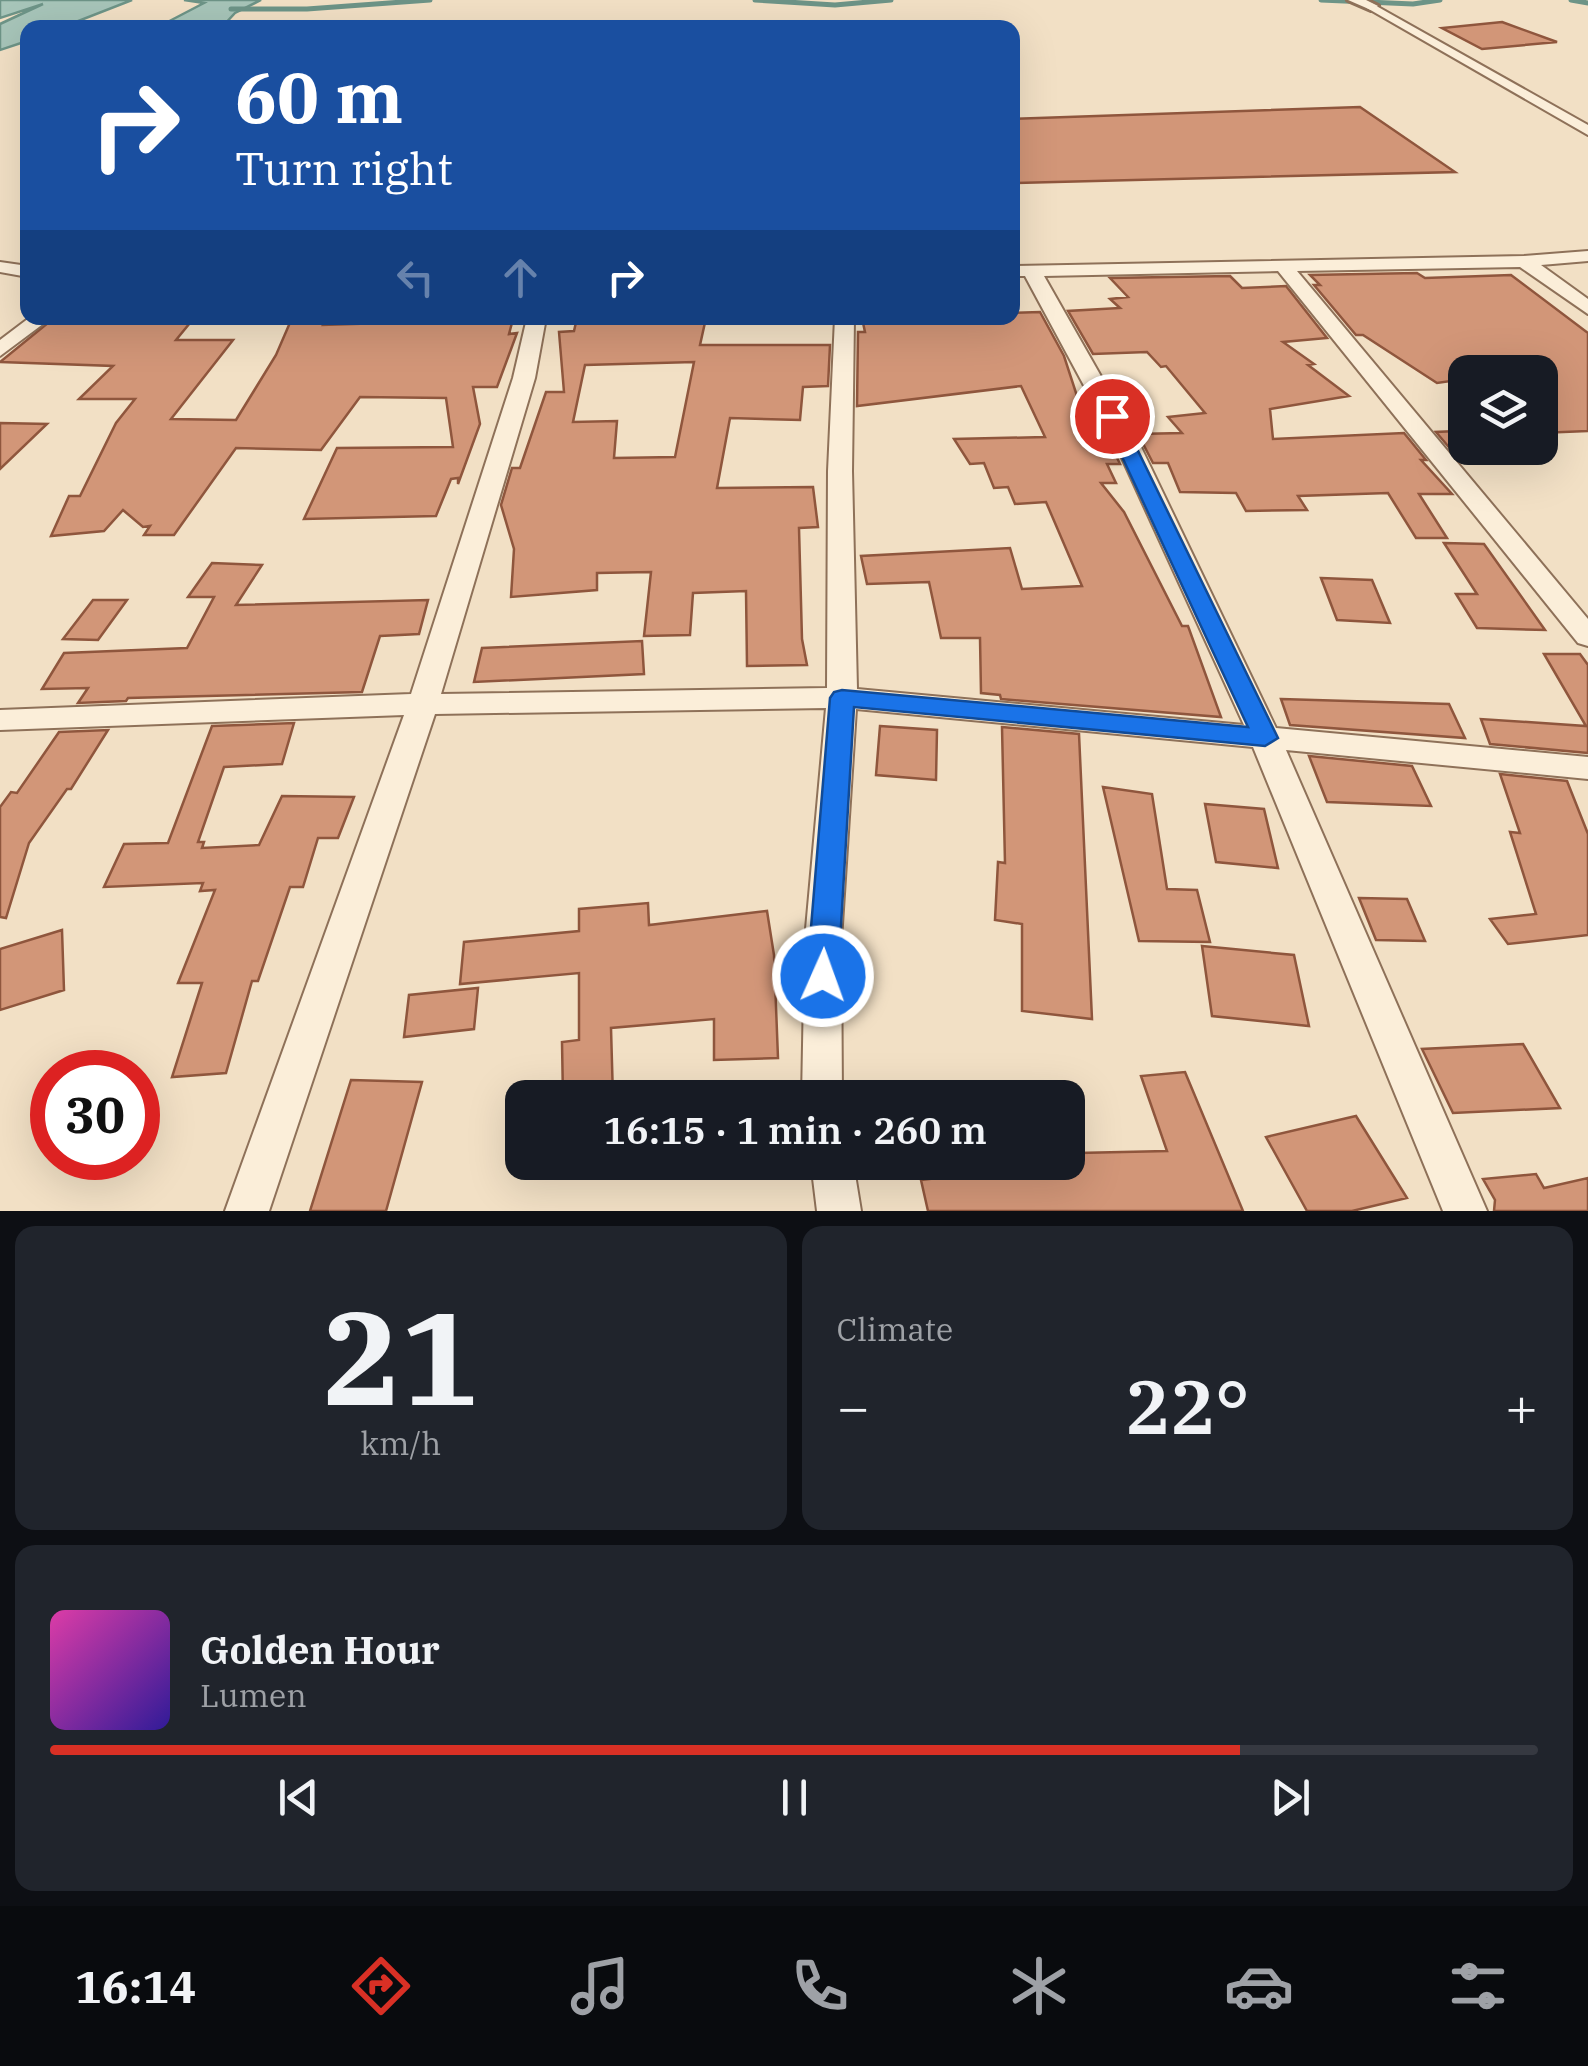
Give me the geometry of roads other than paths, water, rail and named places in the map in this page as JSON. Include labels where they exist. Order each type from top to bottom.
[{"type":"street","points":[[1354,0],[1371,6],[1588,132]]},
{"type":"street","points":[[1465,1211],[1265,738],[1128,446],[1022,271],[1524,261],[1588,256]]},
{"type":"street","points":[[1524,261],[1588,308]]},
{"type":"street","points":[[1282,265],[1588,637]]},
{"type":"street","points":[[0,350],[32,325]]},
{"type":"street","points":[[247,1211],[423,704],[524,378],[535,325]]},
{"type":"street","points":[[822,1080],[824,940],[842,698],[840,472],[845,325]]},
{"type":"street","points":[[0,720],[423,704],[842,698],[1588,768]]},
{"type":"street","points":[[835,1180],[839,1211]]},
{"type":"waterway","points":[[231,9],[307,9],[430,0]]},
{"type":"waterway","points":[[755,0],[835,5],[891,0]]},
{"type":"waterway","points":[[1321,0],[1413,4],[1440,0]]},
{"type":"waterway","points":[[1571,0],[1588,3]]}]
